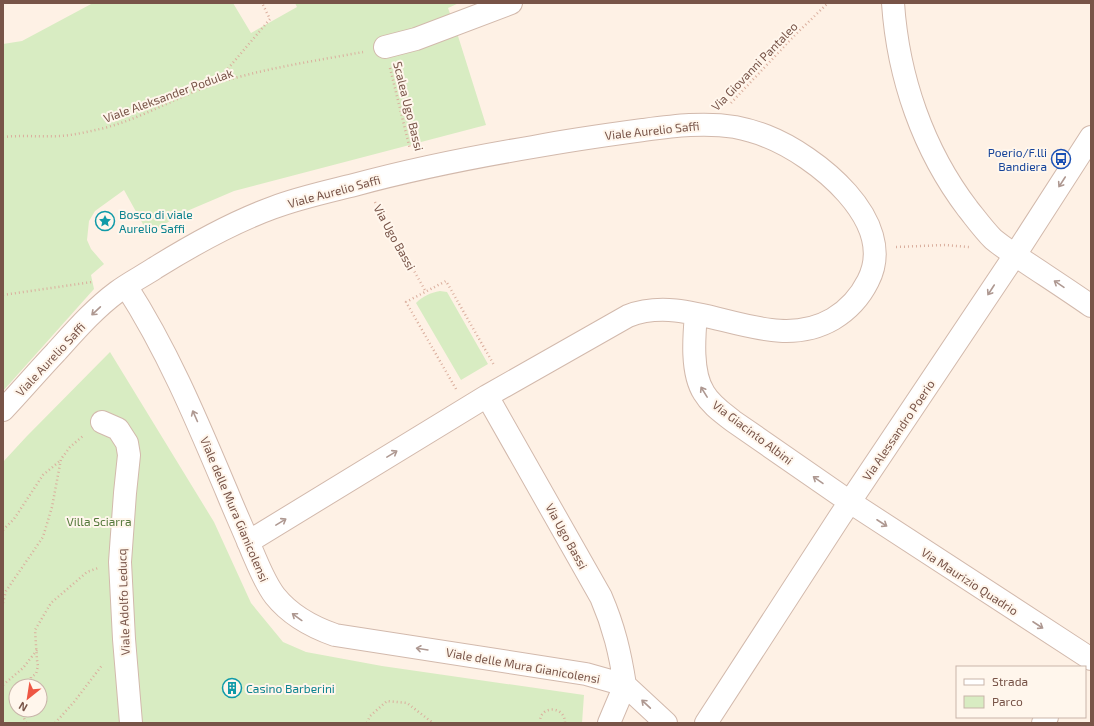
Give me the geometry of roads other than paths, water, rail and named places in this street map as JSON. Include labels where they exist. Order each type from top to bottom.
[{"type":"street","points":[[385,47],[416,39],[511,3]]},
{"type":"street","points":[[893,3],[900,53],[909,94],[918,119],[935,157],[955,191],[983,228],[993,238],[1015,255],[1091,306]]},
{"type":"street","name":"Viale Aurelio Saffi","points":[[3,410],[78,328],[110,298],[126,286],[185,250],[229,226],[249,217],[302,198],[464,159],[576,139],[688,124],[711,124],[736,127],[764,135],[794,150],[819,167],[852,200],[864,218],[872,235],[875,256],[871,275],[859,297],[835,318],[814,327],[791,330],[771,330],[675,310],[648,310],[635,313],[487,396],[248,542]]},
{"type":"street","name":"Via Alessandro Poerio","points":[[706,723],[850,502],[1015,255],[1091,137]]},
{"type":"street","name":"Viale delle Mura Gianicolensi","points":[[126,286],[154,332],[176,375],[267,584],[281,603],[299,619],[325,632],[347,637],[572,671],[625,685]]},
{"type":"street","name":"Via Giacinto Albini","points":[[696,314],[694,338],[695,361],[700,387],[708,398],[733,421],[850,502]]},
{"type":"street","name":"Via Ugo Bassi","points":[[487,396],[601,597],[610,616],[617,638],[625,685]]},
{"type":"street","name":"Viale Adolfo Leducq","points":[[102,422],[118,429],[127,443],[129,454],[120,562],[124,640],[131,723]]},
{"type":"street","name":"Via Maurizio Quadrio","points":[[850,502],[1087,658]]},
{"type":"street","points":[[610,723],[625,685],[666,723]]},
{"type":"place","name":"Poerio/F.lli Bandiera","points":[[1061,159]]},
{"type":"place","name":"Bosco di viale Aurelio Saffi","points":[[105,221]]},
{"type":"place","name":"Casino Barberini","points":[[232,688]]},
{"type":"park label","name":"Villa Sciarra","points":[[99,521]]}]
